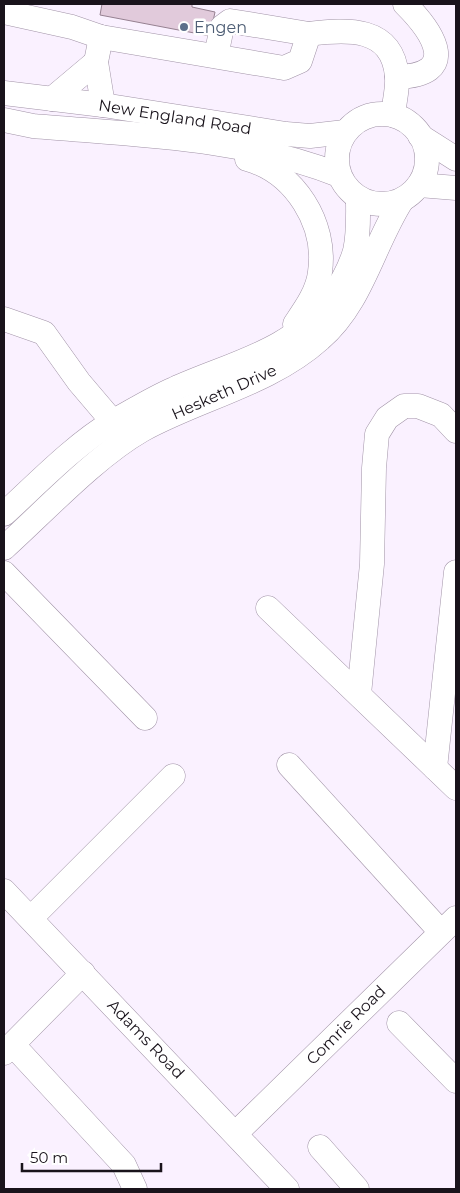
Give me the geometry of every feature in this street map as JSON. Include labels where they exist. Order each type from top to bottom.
[{"type":"street","points":[[397,77],[418,76],[428,72],[436,64],[440,53],[438,44],[430,32],[405,4]]},
{"type":"street","points":[[4,12],[72,27],[101,37],[284,68],[295,65],[303,56],[309,34]]},
{"type":"street","points":[[216,56],[222,27],[230,21],[309,34],[349,31],[374,36],[387,45],[393,58],[397,77],[393,115]]},
{"type":"street","points":[[101,37],[96,62],[103,105]]},
{"type":"street","points":[[52,99],[96,62]]},
{"type":"street","name":"New England Road","points":[[4,93],[103,105],[286,134],[310,136],[345,132]]},
{"type":"street","points":[[456,158],[420,136],[408,123],[393,115],[375,114],[364,117],[345,132],[337,153],[339,175],[349,190],[358,198],[380,204],[411,192],[456,188]]},
{"type":"street","name":"New England Road","points":[[4,120],[33,126],[235,145],[308,163],[339,175]]},
{"type":"street","points":[[411,192],[427,160],[420,136]]},
{"type":"street","points":[[186,139],[253,161],[276,172],[292,185],[318,230],[321,259],[320,273],[306,308],[289,332],[245,362]]},
{"type":"street","name":"Hesketh Drive","points":[[4,514],[61,461],[118,432],[171,415],[265,375],[321,339],[352,300],[388,222],[411,192]]},
{"type":"street","name":"Hesketh Drive","points":[[4,548],[118,432],[173,389],[245,362],[284,343],[307,326],[322,311],[336,292],[349,269],[355,250],[358,198]]},
{"type":"street","points":[[4,319],[44,332],[79,382],[118,432]]},
{"type":"street","points":[[359,694],[372,564],[374,468],[377,434],[387,418],[404,406],[418,406],[441,415],[456,431]]},
{"type":"street","points":[[435,768],[456,572]]},
{"type":"street","points":[[4,573],[145,718]]},
{"type":"street","points":[[268,608],[456,788]]},
{"type":"street","points":[[290,765],[449,925]]},
{"type":"street","points":[[31,918],[173,776]]},
{"type":"street","name":"Adams Road","points":[[4,891],[287,1189]]},
{"type":"street","name":"Comrie Road","points":[[236,1134],[449,925]]},
{"type":"street","points":[[83,973],[8,1049],[124,1165],[135,1189]]},
{"type":"street","points":[[399,1023],[456,1081]]},
{"type":"street","points":[[320,1147],[357,1189]]},
{"type":"building","points":[[102,4],[192,4],[192,7],[215,12],[210,36],[100,15]]},
{"type":"place","name":"Engen","points":[[184,27]]}]
